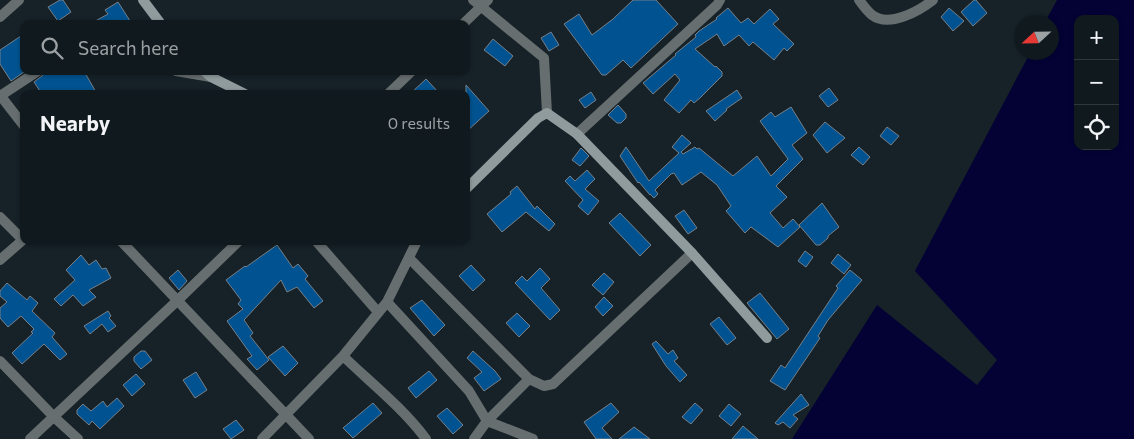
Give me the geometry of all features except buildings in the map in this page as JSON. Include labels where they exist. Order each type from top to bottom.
[{"type":"street","points":[[0,17],[19,0]]},
{"type":"street","points":[[143,0],[158,20]]},
{"type":"street","points":[[859,0],[872,15],[885,20],[902,17],[922,8],[933,0]]},
{"type":"street","points":[[465,20],[481,2],[544,58],[547,113]]},
{"type":"street","points":[[577,134],[716,2]]},
{"type":"street","points":[[20,121],[0,96],[32,75]]},
{"type":"street","points":[[209,75],[234,90]]},
{"type":"street","points":[[392,90],[408,75]]},
{"type":"street","points":[[547,113],[577,134],[692,253],[766,338]]},
{"type":"street","points":[[470,184],[538,118],[547,113]]},
{"type":"street","points":[[0,217],[20,236]]},
{"type":"street","points":[[0,260],[20,242]]},
{"type":"street","points":[[125,245],[309,439]]},
{"type":"street","points":[[30,439],[234,245]]},
{"type":"street","points":[[319,245],[378,312]]},
{"type":"street","points":[[262,439],[343,356],[387,302],[415,245]]},
{"type":"street","points":[[409,258],[529,379],[544,386],[553,384],[692,253]]},
{"type":"street","points":[[387,302],[469,391],[487,421],[533,439]]},
{"type":"street","points":[[343,356],[395,404],[417,426],[426,439]]},
{"type":"street","points":[[0,361],[78,439]]},
{"type":"street","points":[[474,439],[487,421],[529,379]]},
{"type":"shaded area","points":[[1057,0],[1134,0],[1134,439],[792,439],[877,305],[977,385],[997,360],[915,271],[1026,60],[1059,60],[1059,15],[1049,15]]}]
